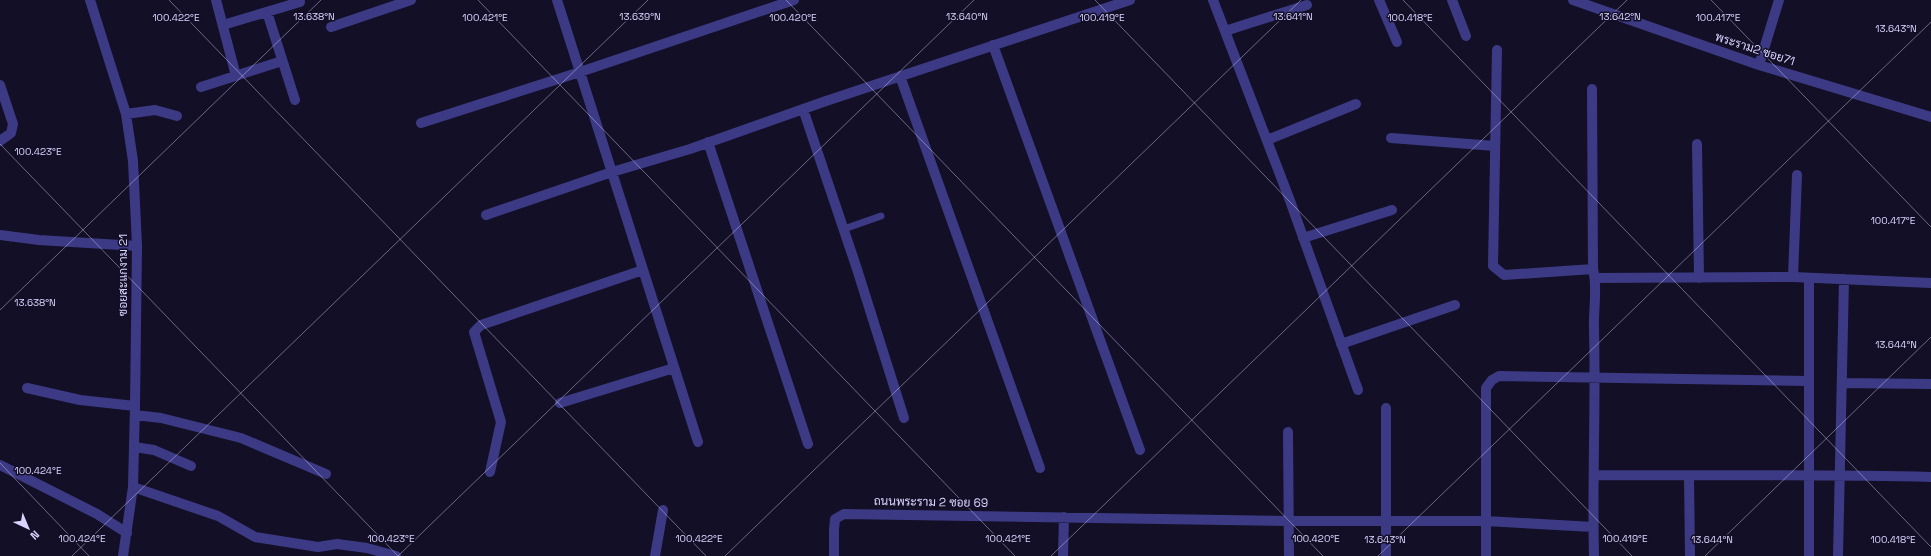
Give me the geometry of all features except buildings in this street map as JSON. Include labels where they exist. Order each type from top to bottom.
[{"type":"street","name":"ซอยสะแกงาม 21","points":[[90,0],[126,114],[134,162],[137,246],[133,487],[123,556]]},
{"type":"street","points":[[216,0],[236,76]]},
{"type":"street","points":[[330,27],[411,0]]},
{"type":"street","points":[[557,0],[698,442]]},
{"type":"street","points":[[421,123],[580,72],[794,0]]},
{"type":"street","points":[[486,215],[1130,0]]},
{"type":"street","points":[[1214,0],[1267,140],[1358,390]]},
{"type":"street","points":[[1380,0],[1397,42]]},
{"type":"street","points":[[1452,0],[1466,36]]},
{"type":"street","name":"พระราม2 ซอย71","points":[[1573,0],[1759,65],[1931,117]]},
{"type":"street","points":[[1759,65],[1779,0]]},
{"type":"street","points":[[223,25],[300,2]]},
{"type":"street","points":[[1225,31],[1307,5]]},
{"type":"street","points":[[267,12],[294,100]]},
{"type":"street","points":[[993,46],[1140,450]]},
{"type":"street","points":[[1497,50],[1493,266],[1504,275],[1594,273],[1699,278],[1792,276],[1931,283]]},
{"type":"street","points":[[201,87],[282,62]]},
{"type":"street","points":[[900,76],[1040,468]]},
{"type":"street","points":[[0,84],[13,124],[11,133],[0,141]]},
{"type":"street","points":[[1592,89],[1595,377],[1594,556]]},
{"type":"street","points":[[1267,140],[1356,104]]},
{"type":"street","points":[[803,109],[844,229],[904,418]]},
{"type":"street","points":[[126,114],[155,110],[177,116]]},
{"type":"street","points":[[1390,138],[1495,146]]},
{"type":"street","points":[[708,142],[808,444]]},
{"type":"street","points":[[1697,144],[1699,278]]},
{"type":"street","points":[[1792,276],[1797,175]]},
{"type":"street","points":[[1303,238],[1392,210]]},
{"type":"street","points":[[0,235],[39,240],[137,246]]},
{"type":"street","points":[[490,472],[501,422],[474,332],[477,328],[481,325],[643,270]]},
{"type":"street","points":[[1809,278],[1809,556]]},
{"type":"street","points":[[1838,556],[1843,382],[1844,279]]},
{"type":"street","points":[[1341,344],[1455,305]]},
{"type":"street","points":[[560,403],[674,368]]},
{"type":"street","points":[[1486,556],[1486,388],[1499,376],[1808,381]]},
{"type":"street","points":[[1843,382],[1931,384]]},
{"type":"street","points":[[27,388],[135,410],[241,438],[326,474]]},
{"type":"street","points":[[1386,408],[1386,556]]},
{"type":"street","points":[[1288,432],[1290,521],[1289,556]]},
{"type":"street","points":[[134,447],[154,450],[191,466]]},
{"type":"street","points":[[0,465],[97,514],[127,533]]},
{"type":"street","points":[[1595,475],[1689,476],[1840,474],[1931,476]]},
{"type":"street","points":[[1689,476],[1690,556]]},
{"type":"street","points":[[133,487],[218,516],[254,537],[318,552],[337,544],[367,548],[396,556]]},
{"type":"street","points":[[655,556],[663,510]]},
{"type":"street","name":"ถนนพระราม 2 ซอย 69","points":[[834,556],[834,530],[836,519],[844,514],[1290,521],[1486,521],[1593,527]]},
{"type":"street","points":[[1063,556],[1064,517]]},
{"type":"lane","points":[[844,229],[881,216]]}]
